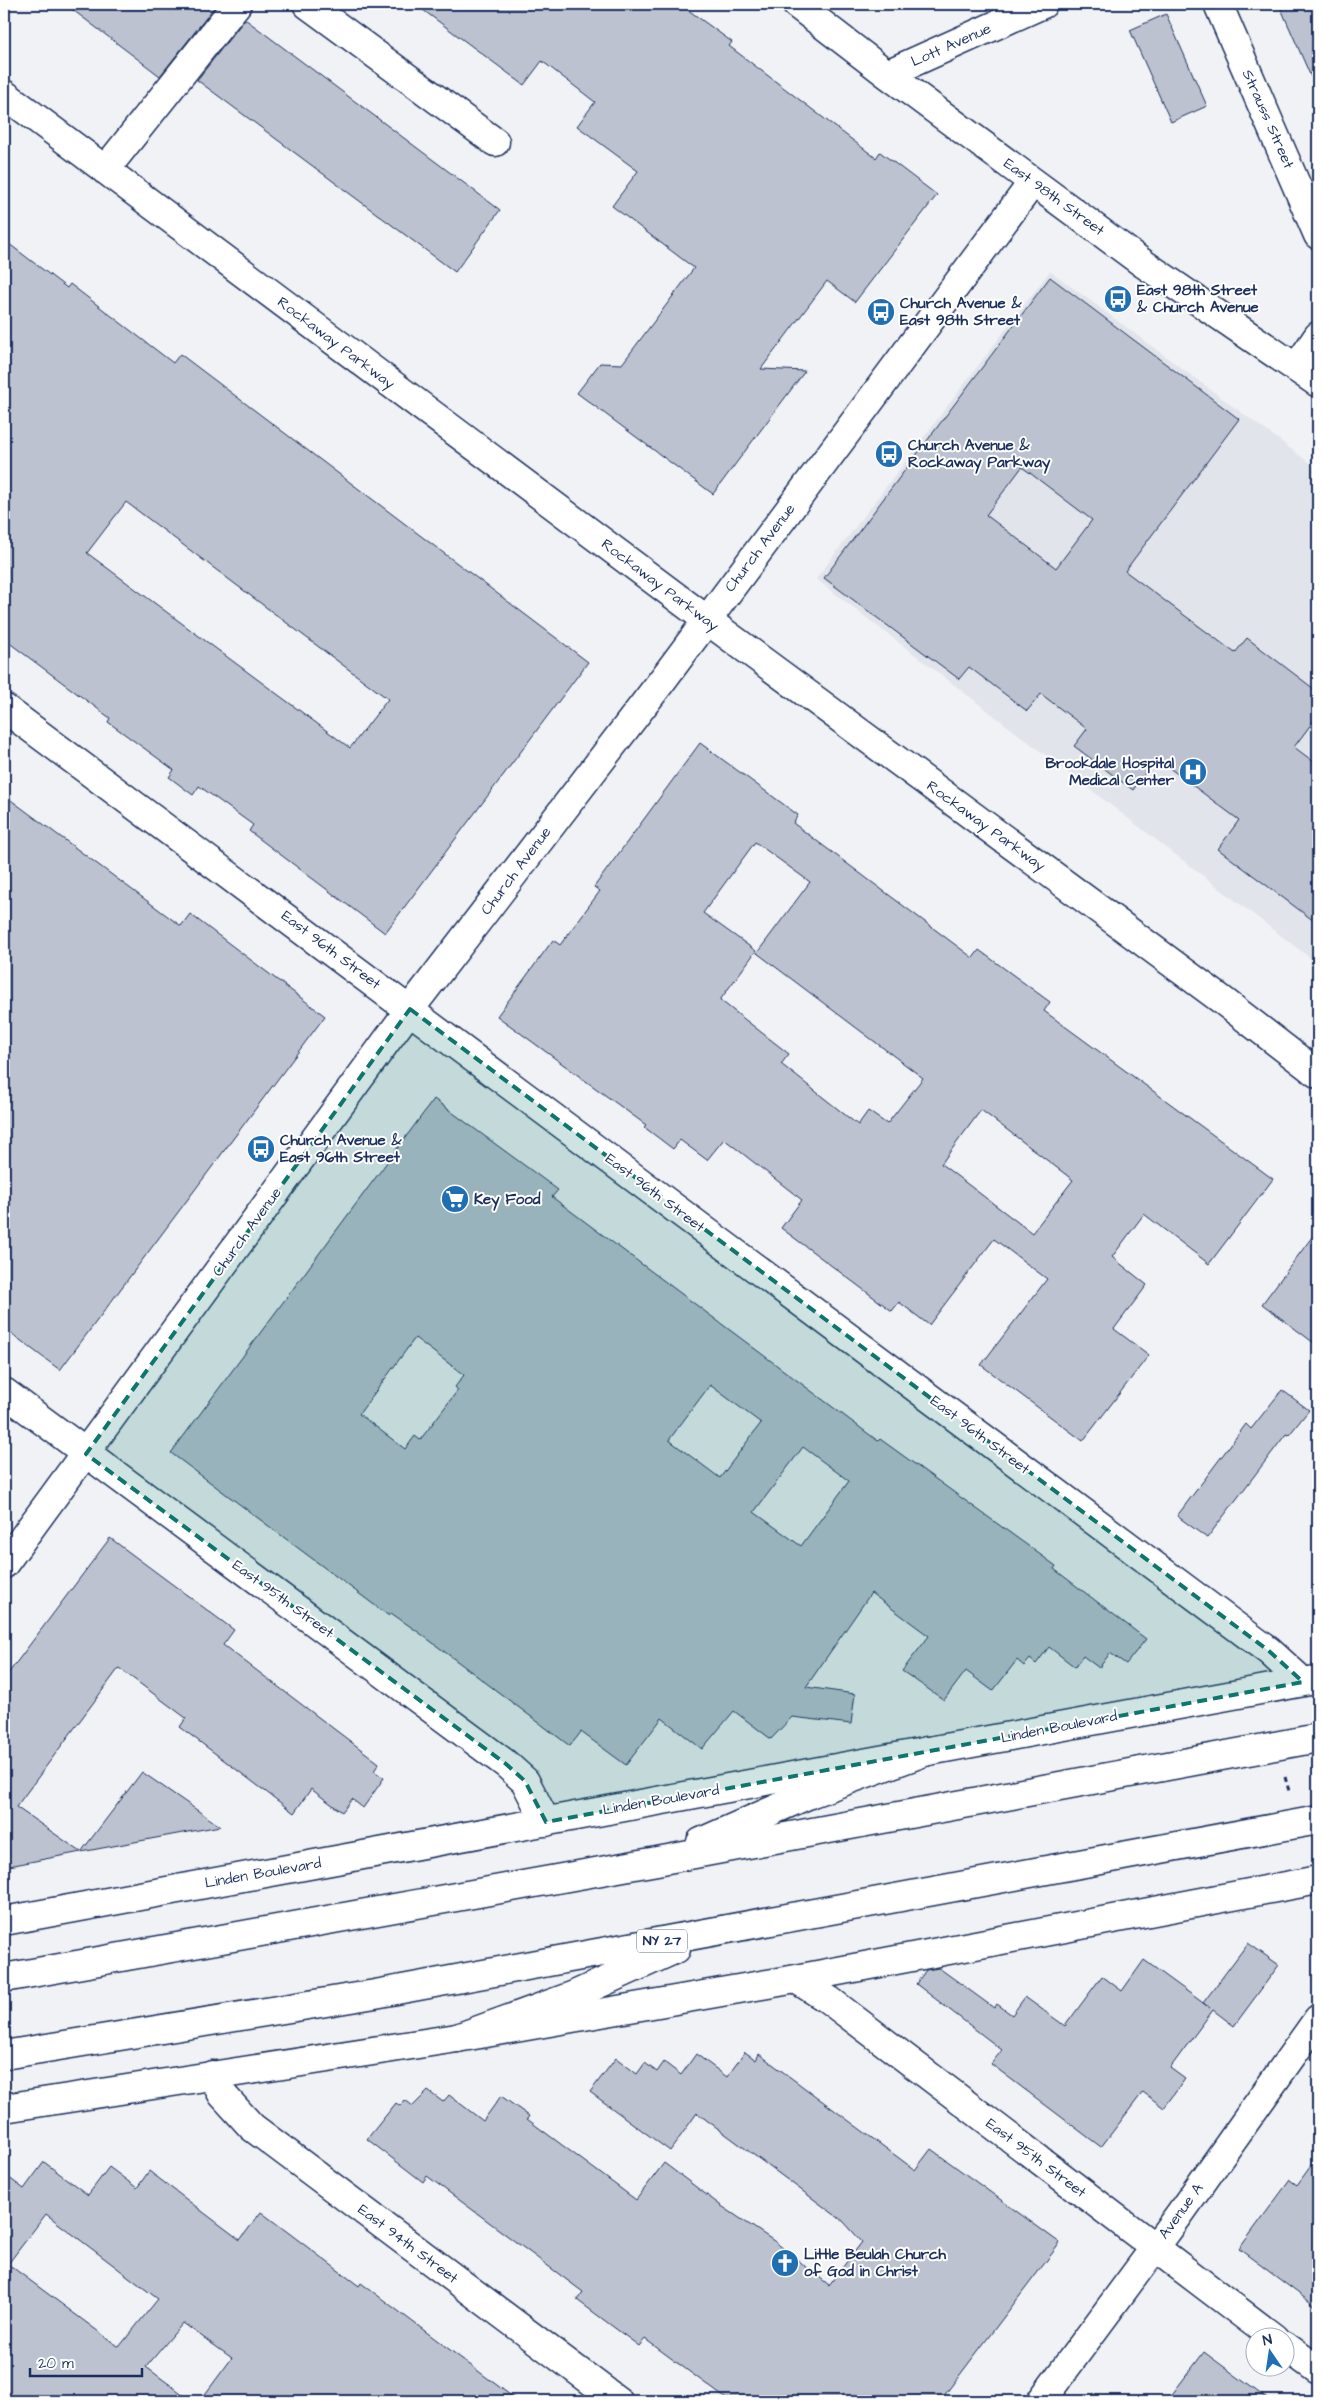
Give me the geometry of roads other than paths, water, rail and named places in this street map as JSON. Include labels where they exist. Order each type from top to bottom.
[{"type":"main road","points":[[105,170],[236,4]]},
{"type":"main road","points":[[307,4],[495,142]]},
{"type":"main road","name":"East 98th Street","points":[[796,4],[887,74],[1144,264],[1308,375]]},
{"type":"main road","name":"Lott Avenue","points":[[887,74],[1043,4]]},
{"type":"main road","name":"Strauss Street","points":[[1218,4],[1318,235]]},
{"type":"main road","name":"Rockaway Parkway","points":[[4,94],[707,620],[1222,1000],[1318,1074]]},
{"type":"main road","name":"Church Avenue","points":[[4,1564],[410,1009],[707,620],[1033,182]]},
{"type":"main road","points":[[1308,375],[1318,336]]},
{"type":"main road","name":"East 96th Street","points":[[4,708],[1269,1651],[1311,1680]]},
{"type":"main road","name":"East 95th Street","points":[[4,1392],[506,1764],[525,1781],[546,1822]]},
{"type":"main road","name":"Linden Boulevard","points":[[4,1921],[1311,1680]]},
{"type":"main road","points":[[4,1978],[657,1861],[1318,1738]]},
{"type":"main road","points":[[657,1861],[812,1793],[927,1751]]},
{"type":"main road","name":"NY 27","points":[[4,2055],[375,1994],[1318,1820]]},
{"type":"main road","points":[[4,2108],[457,2038],[796,1979],[1318,1880]]},
{"type":"main road","points":[[457,2038],[572,1996],[717,1931]]},
{"type":"main road","name":"East 95th Street","points":[[796,1979],[829,2000],[1261,2328]]},
{"type":"main road","name":"Avenue A","points":[[1041,2401],[1154,2248],[1318,2018]]},
{"type":"main road","name":"East 94th Street","points":[[212,2075],[222,2094],[252,2127],[618,2401]]},
{"type":"main road","points":[[1294,2352],[1318,2370]]},
{"type":"place","name":"East 98th Street & Church Avenue","points":[[1118,299]]},
{"type":"place","name":"Church Avenue & East 98th Street","points":[[881,312]]},
{"type":"place","name":"Church Avenue & Rockaway Parkway","points":[[889,454]]},
{"type":"place","name":"Brookdale Hospital Medical Center","points":[[1193,772]]},
{"type":"place","name":"Church Avenue & East 96th Street","points":[[261,1149]]},
{"type":"place","name":"Key Food","points":[[455,1199]]},
{"type":"place","name":"Little Beulah Church of God in Christ","points":[[785,2263]]}]
